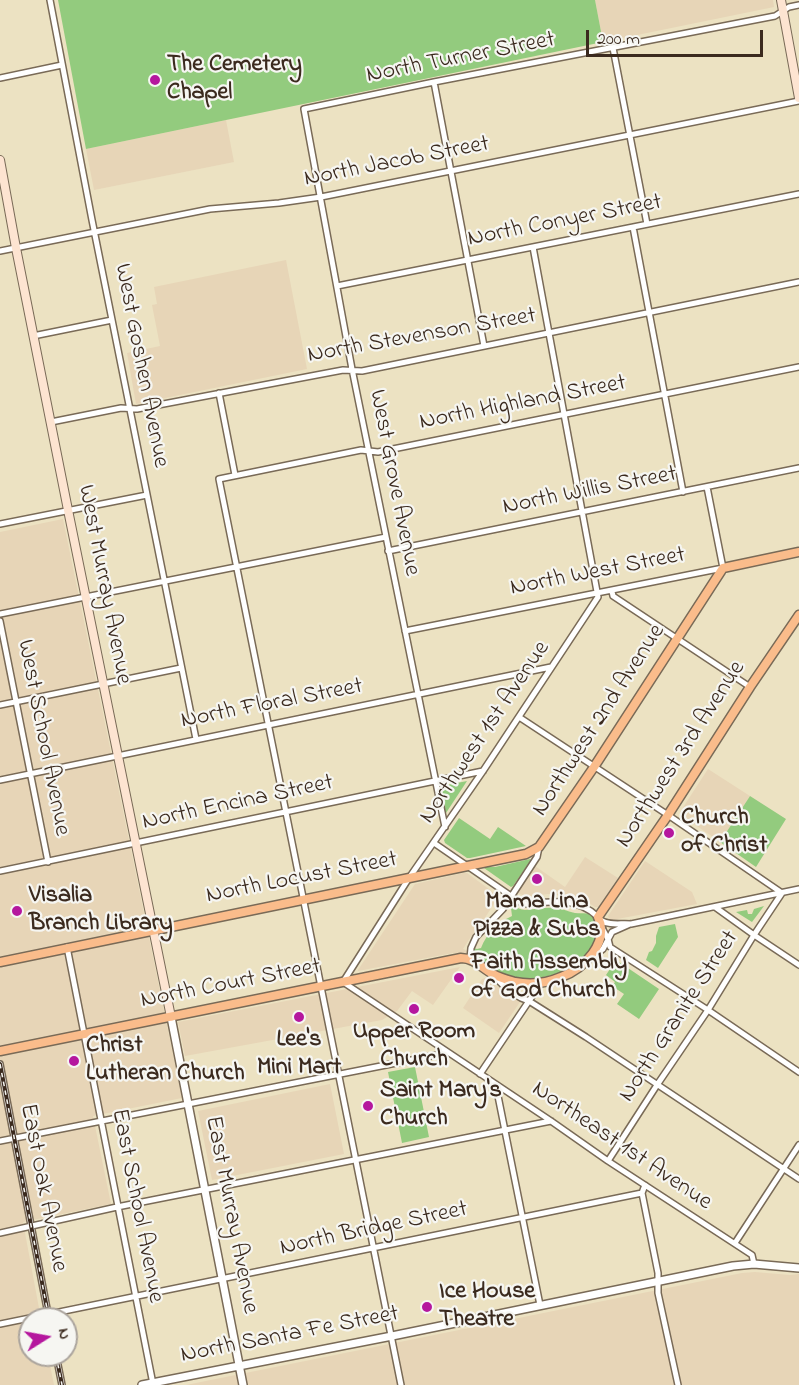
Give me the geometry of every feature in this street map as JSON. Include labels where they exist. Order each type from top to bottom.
[{"type":"main road","points":[[781,0],[799,97]]},
{"type":"main road","name":"West Murray Avenue","points":[[0,160],[33,336],[171,1017]]},
{"type":"main road","name":"North West Street","points":[[723,568],[799,552]]},
{"type":"main road","name":"Northwest 2nd Avenue","points":[[539,847],[594,767],[723,568]]},
{"type":"main road","name":"Northwest 3rd Avenue","points":[[600,922],[750,687],[799,615]]},
{"type":"main road","name":"North Locust Street","points":[[0,962],[526,854],[539,847]]},
{"type":"main road","points":[[471,959],[492,974],[516,982],[542,983],[561,978],[576,970],[596,949],[601,936],[600,922]]},
{"type":"main road","name":"North Court Street","points":[[0,1051],[452,959],[471,959]]},
{"type":"street","name":"West Goshen Avenue","points":[[50,0],[196,739]]},
{"type":"street","name":"North Turner Street","points":[[304,110],[434,82],[775,16],[799,5]]},
{"type":"street","points":[[613,48],[647,224]]},
{"type":"street","points":[[0,78],[62,65]]},
{"type":"street","points":[[434,82],[484,346]]},
{"type":"street","name":"North Jacob Street","points":[[0,251],[210,209],[321,197],[451,172],[799,97]]},
{"type":"street","name":"West Grove Avenue","points":[[304,110],[352,369],[445,827]]},
{"type":"street","name":"North Conyer Street","points":[[337,286],[799,194]]},
{"type":"street","points":[[633,227],[683,492]]},
{"type":"street","points":[[533,247],[597,593]]},
{"type":"street","name":"North Stevenson Street","points":[[51,422],[121,408],[137,410],[343,370],[362,371],[799,282]]},
{"type":"street","points":[[33,336],[112,320]]},
{"type":"street","name":"North Highland Street","points":[[236,566],[219,479],[361,450],[378,452],[799,367]]},
{"type":"street","points":[[219,393],[235,476]]},
{"type":"street","name":"North Willis Street","points":[[388,551],[799,468]]},
{"type":"street","points":[[707,487],[723,568]]},
{"type":"street","points":[[0,524],[147,495]]},
{"type":"street","points":[[0,614],[386,537]]},
{"type":"street","points":[[236,566],[400,1385]]},
{"type":"street","name":"North West Street","points":[[405,631],[723,568]]},
{"type":"street","points":[[612,591],[613,596],[750,687]]},
{"type":"street","name":"Northwest 1st Avenue","points":[[343,982],[408,878],[483,771],[598,597],[597,593]]},
{"type":"street","name":"West School Avenue","points":[[0,621],[48,862]]},
{"type":"street","name":"North Floral Street","points":[[0,780],[551,667]]},
{"type":"street","points":[[0,705],[181,668]]},
{"type":"street","points":[[519,717],[783,893]]},
{"type":"street","name":"North Encina Street","points":[[0,871],[483,771]]},
{"type":"street","points":[[434,843],[522,903],[556,900],[586,908],[600,922],[610,947],[799,1072]]},
{"type":"street","name":"Northwest 2nd Avenue","points":[[511,896],[537,857],[539,847]]},
{"type":"street","points":[[603,949],[612,932],[631,924],[799,890]]},
{"type":"street","name":"North Granite Street","points":[[608,1161],[783,893]]},
{"type":"street","points":[[471,959],[471,948],[476,937],[503,909],[511,896]]},
{"type":"street","points":[[715,907],[799,965]]},
{"type":"street","points":[[600,922],[631,924]]},
{"type":"street","points":[[66,947],[84,1034]]},
{"type":"street","points":[[585,962],[603,949],[610,947]]},
{"type":"street","points":[[492,974],[505,988],[521,999],[529,1001],[799,1179]]},
{"type":"street","name":"Northeast 1st Avenue","points":[[343,982],[608,1161],[735,1243],[752,1255],[754,1264]]},
{"type":"street","points":[[480,1074],[542,983]]},
{"type":"street","name":"East Murray Avenue","points":[[171,1017],[243,1385]]},
{"type":"street","name":"East School Avenue","points":[[84,1034],[153,1384]]},
{"type":"street","points":[[0,1141],[447,1053]]},
{"type":"street","name":"East Oak Avenue","points":[[0,1064],[47,1307]]},
{"type":"street","points":[[496,1086],[540,1305]]},
{"type":"street","points":[[0,1233],[551,1121]]},
{"type":"street","points":[[735,1243],[799,1145]]},
{"type":"street","points":[[645,1185],[642,1193],[658,1273],[658,1293],[678,1385]]},
{"type":"street","name":"North Bridge Street","points":[[78,1311],[642,1193]]},
{"type":"street","name":"North Santa Fe Street","points":[[142,1385],[658,1281],[754,1264],[799,1268]]},
{"type":"street","name":"North Bridge Street","points":[[0,1324],[18,1321]]},
{"type":"street","points":[[59,1367],[62,1385]]},
{"type":"shaded area","points":[[595,0],[773,0],[774,7],[603,42]]},
{"type":"shaded area","points":[[226,120],[234,162],[94,190],[86,149]]},
{"type":"shaded area","points":[[286,260],[307,369],[136,404],[127,353],[160,346],[152,305],[157,304],[154,287]]},
{"type":"shaded area","points":[[63,519],[182,1098],[93,1116],[111,1204],[23,1222],[39,1307],[18,1307],[18,1367],[50,1367],[54,1385],[0,1385],[0,532]]},
{"type":"shaded area","points":[[708,769],[750,796],[720,842],[680,812]]},
{"type":"shaded area","points":[[585,857],[618,878],[599,907],[574,897],[548,894],[527,897],[518,893],[535,866],[565,887]]},
{"type":"shaded area","points":[[645,861],[692,892],[697,904],[609,919],[608,916]]},
{"type":"shaded area","points":[[467,873],[504,900],[495,902],[483,921],[486,921],[468,941],[463,949],[468,953],[453,953],[358,971],[415,884]]},
{"type":"shaded area","points":[[460,967],[433,1005],[412,991],[397,1011],[382,1020],[185,1056],[178,1022]]},
{"type":"shaded area","points":[[485,978],[520,1002],[499,1033],[463,1008],[482,979]]},
{"type":"shaded area","points":[[330,1084],[344,1154],[212,1180],[198,1111]]},
{"type":"shaded area","points":[[742,1273],[799,1274],[799,1385],[186,1385]]},
{"type":"green space","points":[[58,0],[595,0],[603,42],[86,149]]},
{"type":"green space","points":[[467,781],[446,813],[443,811],[442,786]]},
{"type":"green space","points":[[750,796],[786,819],[756,867],[720,842]]},
{"type":"green space","points":[[459,818],[490,839],[498,827],[526,846],[467,858],[444,840]]},
{"type":"green space","points":[[530,859],[511,887],[484,868],[495,867]]},
{"type":"green space","points":[[512,905],[523,910],[556,908],[591,915],[597,926],[593,945],[587,955],[577,963],[554,974],[528,979],[501,973],[481,961],[473,953],[474,948],[481,948],[493,929],[512,916]]},
{"type":"green space","points":[[764,906],[752,922],[736,912],[747,910],[748,914],[752,914],[754,909]]},
{"type":"green space","points":[[675,924],[678,937],[658,968],[646,960],[649,952],[656,943],[659,927]]},
{"type":"green space","points":[[616,960],[659,989],[639,1019],[617,1004],[624,994],[612,986],[615,982],[606,975]]},
{"type":"green space","points":[[415,1067],[429,1137],[402,1143],[388,1072]]},
{"type":"railway","points":[[0,1064],[47,1307]]},
{"type":"railway","points":[[58,1367],[62,1385]]},
{"type":"place","name":"The Cemetery Chapel","points":[[155,80]]},
{"type":"place","name":"Church of Christ","points":[[669,833]]},
{"type":"place","name":"Mama Lina Pizza & Subs","points":[[537,879]]},
{"type":"place","name":"Visalia Branch Library","points":[[17,911]]},
{"type":"place","name":"Faith Assembly of God Church","points":[[459,978]]},
{"type":"place","name":"Upper Room Church","points":[[414,1009]]},
{"type":"place","name":"Lee's Mini Mart","points":[[299,1017]]},
{"type":"place","name":"Christ Lutheran Church","points":[[74,1061]]},
{"type":"place","name":"Saint Mary's Church","points":[[368,1106]]},
{"type":"place","name":"Ice House Theatre","points":[[427,1307]]}]
